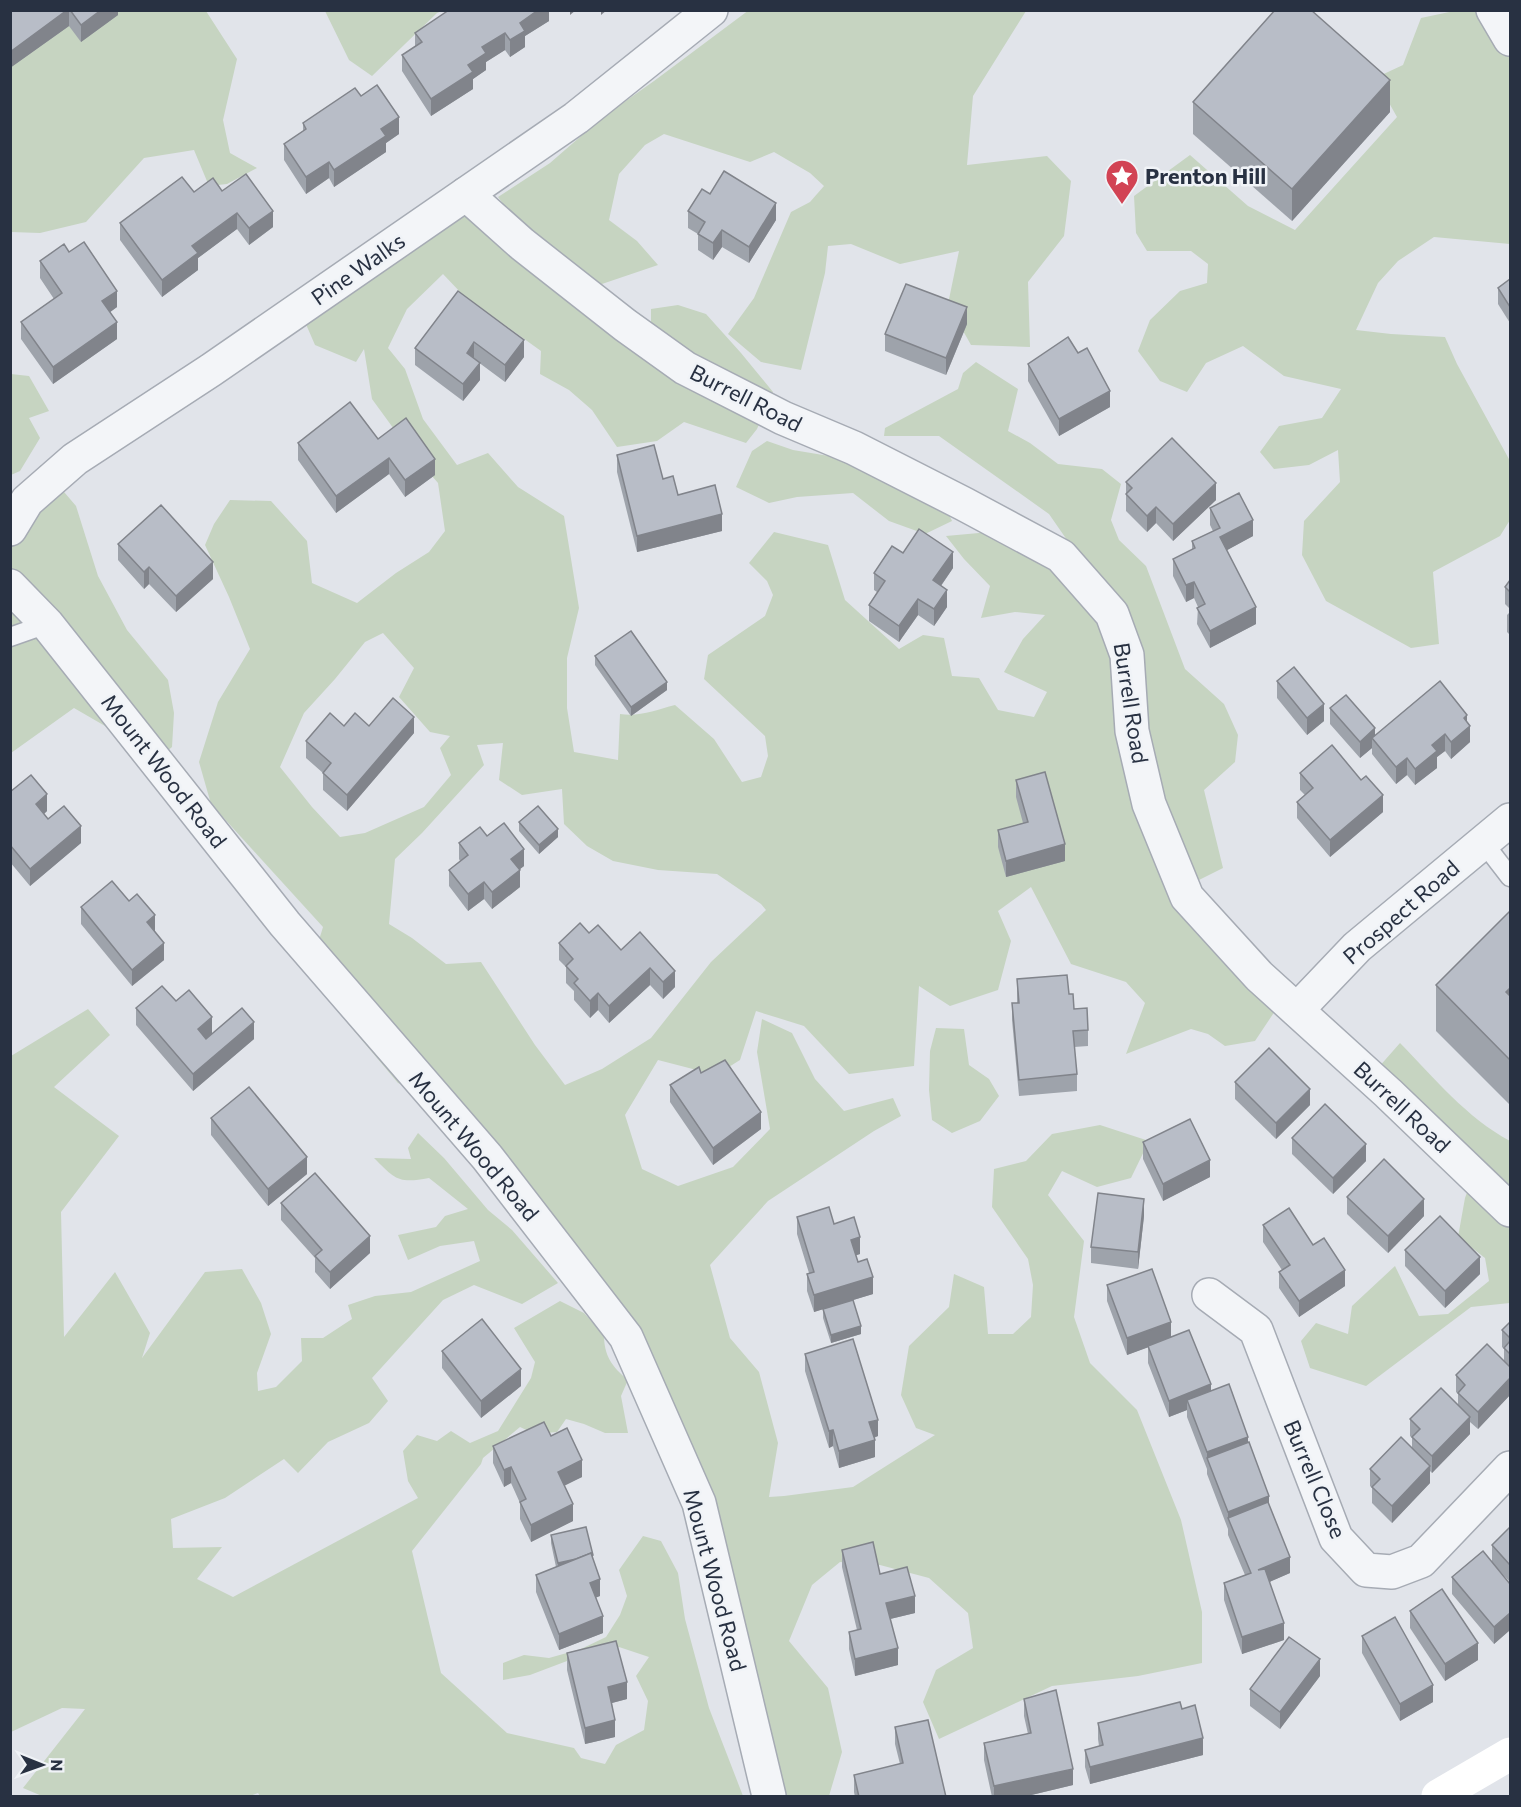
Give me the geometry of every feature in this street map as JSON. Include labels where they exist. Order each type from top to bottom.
[{"type":"main road","points":[[1438,1797],[1510,1754]]},
{"type":"street","name":"Pine Walks","points":[[10,529],[27,501],[75,459],[211,370],[576,118],[711,10]]},
{"type":"street","points":[[1493,10],[1510,39]]},
{"type":"street","name":"Burrell Road","points":[[466,194],[522,244],[625,325],[685,368],[783,418],[854,448],[1061,556],[1112,614],[1128,655],[1132,731],[1149,804],[1187,897],[1259,976],[1388,1093],[1510,1210]]},
{"type":"street","name":"Mount Wood Road","points":[[10,586],[47,624],[285,924],[487,1157],[626,1337],[699,1503],[769,1797]]},
{"type":"street","name":"Prospect Road","points":[[1297,1010],[1358,947],[1510,820]]},
{"type":"street","name":"Burrell Close","points":[[1209,1295],[1256,1330],[1336,1538],[1366,1570],[1392,1572],[1420,1560],[1510,1468]]},
{"type":"lane","points":[[10,637],[47,624]]},
{"type":"lane","points":[[1483,842],[1510,877]]},
{"type":"green space","points":[[749,10],[1026,11],[973,96],[967,165],[1047,156],[1071,181],[1064,236],[1028,282],[1030,347],[971,345],[948,304],[959,251],[900,264],[851,244],[828,246],[825,273],[801,370],[761,362],[728,334],[754,298],[791,212],[810,202],[824,186],[810,173],[774,152],[750,162],[664,134],[645,145],[619,174],[609,220],[637,241],[658,265],[599,285],[523,231],[498,197],[550,163],[603,117]]},
{"type":"green space","points":[[11,11],[206,11],[237,59],[223,120],[230,153],[257,168],[227,184],[209,186],[194,150],[144,158],[86,222],[40,233],[11,232]]},
{"type":"green space","points":[[325,11],[442,11],[437,13],[372,76],[349,60]]},
{"type":"green space","points":[[1454,11],[1510,11],[1510,244],[1434,237],[1398,261],[1378,283],[1356,330],[1445,337],[1457,364],[1510,461],[1510,520],[1500,536],[1433,572],[1439,644],[1411,648],[1326,601],[1302,555],[1304,521],[1340,482],[1338,450],[1309,465],[1274,469],[1260,452],[1279,426],[1322,418],[1341,389],[1284,376],[1243,346],[1206,363],[1187,392],[1160,381],[1138,351],[1150,320],[1180,291],[1207,283],[1208,264],[1191,251],[1147,251],[1136,233],[1134,196],[1190,155],[1248,206],[1295,230],[1397,117],[1375,78],[1403,65],[1421,18]]},
{"type":"green space","points":[[464,215],[531,265],[581,313],[643,356],[651,328],[651,309],[678,305],[706,314],[773,392],[757,429],[746,443],[684,422],[657,441],[617,447],[592,410],[569,390],[540,374],[541,351],[462,294],[443,274],[407,309],[388,348],[405,369],[423,419],[457,465],[488,453],[518,487],[564,516],[579,608],[567,658],[567,708],[574,752],[618,760],[620,714],[641,714],[675,705],[714,739],[742,782],[761,777],[768,756],[765,736],[704,679],[708,655],[765,616],[773,595],[767,581],[749,563],[774,532],[828,545],[845,600],[899,649],[923,635],[944,638],[952,676],[979,678],[998,710],[1034,717],[1047,692],[1004,672],[1023,639],[1045,615],[1015,612],[981,618],[990,586],[946,536],[990,532],[1071,579],[1116,653],[1157,851],[1171,905],[1277,1008],[1255,1041],[1225,1046],[1208,1034],[1191,1029],[1126,1054],[1145,1003],[1126,982],[1071,964],[1031,887],[998,911],[1011,941],[998,990],[950,1006],[919,986],[914,1066],[849,1074],[804,1026],[756,1011],[740,1060],[716,1075],[658,1060],[625,1115],[642,1169],[678,1186],[733,1167],[770,1129],[757,1052],[762,1019],[792,1033],[815,1079],[844,1111],[893,1098],[901,1116],[874,1131],[768,1201],[710,1265],[730,1338],[759,1372],[778,1443],[769,1497],[853,1487],[935,1435],[916,1428],[901,1395],[909,1346],[949,1307],[954,1274],[984,1287],[988,1334],[1013,1334],[1031,1317],[1033,1285],[1028,1259],[992,1207],[994,1169],[1026,1161],[1052,1134],[1100,1125],[1149,1141],[1131,1178],[1097,1187],[1062,1171],[1048,1195],[1084,1241],[1074,1317],[1090,1363],[1137,1410],[1181,1520],[1202,1612],[1202,1663],[1138,1676],[1052,1686],[939,1739],[923,1702],[936,1670],[973,1648],[968,1613],[929,1578],[880,1565],[840,1562],[812,1585],[789,1641],[828,1688],[842,1752],[829,1796],[777,1796],[665,1390],[457,1104],[398,1083],[308,976],[323,927],[211,804],[199,762],[218,702],[250,649],[205,545],[214,524],[230,500],[271,501],[307,541],[312,583],[357,603],[396,573],[429,552],[445,531],[438,483],[407,447],[372,399],[364,349],[356,362],[315,345],[305,322]],"holes":[[[383,633],[414,668],[399,697],[430,732],[450,736],[440,748],[451,775],[424,807],[365,833],[340,837],[280,767],[304,713],[365,642]],[[503,743],[499,780],[522,795],[562,789],[564,824],[587,846],[613,861],[658,870],[717,874],[761,904],[766,910],[711,962],[651,1038],[602,1069],[565,1085],[535,1045],[481,962],[446,964],[389,924],[395,859],[484,765],[477,745]]]},
{"type":"green space","points":[[976,362],[1018,389],[1008,431],[1030,443],[1058,464],[1102,469],[1121,484],[1111,520],[1119,540],[1146,566],[1185,669],[1224,704],[1238,735],[1235,762],[1204,790],[1223,868],[1189,885],[1085,566],[1049,514],[939,436],[884,436],[885,428],[958,389],[963,373]]},
{"type":"green space","points":[[11,374],[29,376],[49,411],[29,418],[40,438],[20,471],[11,475]]},
{"type":"green space","points":[[767,441],[793,450],[847,459],[947,510],[952,521],[925,534],[889,521],[853,493],[797,497],[769,503],[736,487],[752,451]]},
{"type":"green space","points":[[41,465],[76,506],[98,576],[127,630],[168,680],[174,713],[172,747],[148,767],[112,730],[74,708],[11,753],[11,496]]},
{"type":"green space","points":[[88,1009],[110,1035],[54,1087],[119,1136],[61,1212],[64,1337],[115,1272],[150,1333],[142,1358],[205,1272],[242,1269],[261,1303],[271,1334],[257,1373],[258,1391],[276,1387],[302,1361],[301,1338],[323,1338],[352,1319],[348,1305],[375,1296],[411,1292],[480,1261],[474,1241],[440,1246],[408,1260],[398,1235],[436,1227],[445,1216],[468,1209],[429,1178],[404,1180],[398,1178],[374,1158],[411,1159],[408,1148],[418,1133],[444,1158],[488,1210],[512,1230],[558,1283],[522,1304],[474,1285],[443,1300],[372,1378],[388,1401],[369,1423],[328,1442],[298,1473],[284,1459],[225,1498],[171,1519],[173,1548],[222,1547],[197,1579],[233,1597],[418,1498],[408,1481],[403,1451],[417,1435],[437,1441],[451,1431],[470,1443],[498,1431],[531,1378],[535,1362],[514,1328],[560,1301],[584,1313],[604,1335],[610,1360],[628,1380],[621,1396],[628,1433],[605,1433],[566,1419],[557,1432],[535,1434],[520,1427],[483,1458],[481,1464],[412,1551],[441,1673],[507,1733],[574,1748],[581,1758],[605,1764],[616,1745],[644,1730],[648,1701],[636,1676],[649,1657],[619,1647],[567,1661],[530,1675],[503,1680],[503,1663],[524,1655],[549,1658],[581,1649],[606,1637],[620,1615],[627,1596],[619,1570],[643,1536],[661,1541],[678,1573],[685,1619],[709,1708],[743,1796],[260,1796],[258,1793],[250,1796],[42,1796],[23,1788],[85,1709],[62,1708],[11,1732],[11,1056]]},
{"type":"green space","points":[[936,1028],[964,1029],[969,1065],[989,1079],[999,1096],[980,1121],[952,1133],[932,1120],[929,1090],[930,1051]]},
{"type":"green space","points":[[1400,1043],[1465,1109],[1494,1132],[1510,1141],[1510,1303],[1471,1307],[1366,1386],[1310,1368],[1301,1341],[1316,1323],[1348,1334],[1352,1306],[1395,1266],[1419,1316],[1448,1314],[1489,1281],[1485,1258],[1458,1237],[1465,1198],[1477,1165],[1378,1068]]},
{"type":"building","points":[[10,10],[67,10],[10,52]]},
{"type":"building","points":[[70,10],[101,10],[81,25]]},
{"type":"building","points":[[449,10],[538,10],[520,23],[525,31],[510,40],[505,33],[482,47],[486,53],[468,65],[473,72],[431,99],[402,55],[422,42],[415,33]]},
{"type":"building","points":[[1275,10],[1311,10],[1390,80],[1292,189],[1193,102]]},
{"type":"building","points":[[377,85],[399,117],[381,129],[386,136],[334,170],[329,162],[306,177],[284,144],[306,129],[303,123],[355,88],[361,96]]},
{"type":"building","points":[[724,171],[776,203],[749,247],[722,230],[713,243],[698,234],[705,222],[688,211],[702,189],[710,194]]},
{"type":"building","points":[[246,174],[273,211],[249,228],[237,213],[192,246],[198,253],[162,280],[120,223],[182,177],[194,192],[213,178],[222,191]]},
{"type":"building","points":[[84,242],[117,291],[102,301],[117,322],[53,367],[21,322],[62,293],[40,261],[64,244],[69,252]]},
{"type":"building","points":[[1510,279],[1510,307],[1498,288]]},
{"type":"building","points":[[906,284],[967,307],[946,358],[885,334]]},
{"type":"building","points":[[458,291],[524,340],[505,365],[474,342],[467,353],[480,363],[463,384],[415,348]]},
{"type":"building","points":[[1068,337],[1078,353],[1087,348],[1110,391],[1059,419],[1028,364]]},
{"type":"building","points":[[350,402],[378,439],[406,418],[435,459],[405,480],[389,458],[336,496],[298,443]]},
{"type":"building","points":[[1172,438],[1216,483],[1173,524],[1156,507],[1147,516],[1126,494],[1132,488],[1126,482]]},
{"type":"building","points":[[654,445],[663,479],[673,476],[678,495],[715,485],[722,514],[637,536],[617,455]]},
{"type":"building","points":[[1239,493],[1253,520],[1220,537],[1256,607],[1210,631],[1197,608],[1205,604],[1194,582],[1186,585],[1173,559],[1195,548],[1192,541],[1220,528],[1210,508]]},
{"type":"building","points":[[161,505],[213,562],[176,596],[149,567],[144,572],[118,544]]},
{"type":"building","points":[[919,529],[953,552],[933,580],[947,590],[934,609],[918,599],[899,626],[869,605],[885,581],[874,573],[892,546],[903,553]]},
{"type":"building","points":[[1510,580],[1510,592],[1505,587]]},
{"type":"building","points":[[631,631],[667,682],[631,707],[595,656]]},
{"type":"building","points":[[1294,667],[1324,704],[1307,718],[1277,681]]},
{"type":"building","points":[[1440,681],[1467,715],[1464,718],[1470,726],[1451,742],[1445,734],[1432,745],[1437,751],[1415,769],[1407,758],[1396,767],[1372,738]]},
{"type":"building","points":[[1346,695],[1375,728],[1360,742],[1330,708]]},
{"type":"building","points":[[393,698],[414,717],[347,795],[323,773],[331,763],[306,741],[330,713],[344,726],[355,713],[369,726]]},
{"type":"building","points":[[1332,745],[1361,780],[1366,776],[1383,795],[1330,840],[1297,802],[1313,788],[1300,773]]},
{"type":"building","points":[[1045,772],[1065,844],[1006,861],[998,830],[1028,822],[1016,780]]},
{"type":"building","points":[[31,775],[47,794],[36,804],[48,819],[64,806],[81,826],[30,869],[10,845],[10,792]]},
{"type":"building","points":[[538,806],[558,829],[539,845],[519,822]]},
{"type":"building","points":[[504,823],[524,849],[511,859],[520,870],[492,892],[484,882],[468,894],[449,870],[468,855],[459,843],[480,827],[487,836]]},
{"type":"building","points":[[112,881],[129,901],[137,894],[155,915],[147,922],[164,943],[132,970],[81,907]]},
{"type":"building","points":[[1510,911],[1510,988],[1506,992],[1510,996],[1510,1060],[1436,985]]},
{"type":"building","points":[[580,923],[589,933],[598,925],[621,950],[640,932],[675,971],[663,982],[650,968],[609,1006],[598,993],[590,1001],[574,983],[578,979],[566,966],[573,959],[559,943]]},
{"type":"building","points":[[1067,975],[1069,994],[1073,994],[1074,1009],[1087,1008],[1088,1030],[1073,1031],[1077,1074],[1019,1080],[1012,1003],[1019,1003],[1017,979]]},
{"type":"building","points":[[162,986],[176,1001],[189,990],[212,1017],[198,1029],[206,1039],[242,1008],[254,1022],[193,1074],[136,1008]]},
{"type":"building","points":[[1269,1048],[1310,1089],[1276,1123],[1235,1082]]},
{"type":"building","points":[[725,1060],[761,1112],[713,1148],[670,1085],[699,1067],[701,1073]]},
{"type":"building","points":[[249,1087],[307,1157],[268,1189],[211,1118]]},
{"type":"building","points":[[1325,1104],[1366,1144],[1333,1178],[1292,1138]]},
{"type":"building","points":[[1190,1119],[1210,1160],[1163,1184],[1143,1142]]},
{"type":"building","points":[[1384,1159],[1424,1199],[1388,1236],[1347,1197]]},
{"type":"building","points":[[315,1173],[370,1236],[330,1272],[315,1256],[322,1250],[281,1203]]},
{"type":"building","points":[[1098,1193],[1144,1199],[1138,1252],[1091,1247]]},
{"type":"building","points":[[829,1207],[834,1224],[854,1217],[860,1237],[851,1240],[858,1262],[867,1259],[873,1277],[814,1295],[807,1274],[814,1272],[797,1217]]},
{"type":"building","points":[[1289,1208],[1313,1245],[1324,1238],[1345,1270],[1299,1301],[1279,1272],[1290,1265],[1263,1225]]},
{"type":"building","points":[[1440,1216],[1480,1257],[1445,1291],[1405,1250]]},
{"type":"building","points":[[1152,1269],[1171,1322],[1127,1338],[1107,1285]]},
{"type":"building","points":[[853,1300],[861,1326],[831,1335],[823,1309]]},
{"type":"building","points":[[482,1319],[521,1369],[481,1401],[442,1351]]},
{"type":"building","points":[[1510,1322],[1510,1338],[1502,1330]]},
{"type":"building","points":[[1189,1330],[1211,1384],[1169,1401],[1148,1346]]},
{"type":"building","points":[[853,1339],[878,1420],[869,1422],[875,1440],[839,1451],[833,1430],[829,1431],[805,1354]]},
{"type":"building","points":[[1510,1341],[1510,1354],[1504,1348]]},
{"type":"building","points":[[1487,1344],[1510,1367],[1510,1378],[1478,1412],[1458,1393],[1465,1385],[1456,1375]]},
{"type":"building","points":[[1229,1384],[1248,1437],[1207,1452],[1187,1400]]},
{"type":"building","points":[[1441,1388],[1470,1417],[1432,1456],[1412,1437],[1420,1429],[1410,1419]]},
{"type":"building","points":[[544,1422],[551,1436],[567,1428],[582,1460],[558,1472],[573,1504],[531,1525],[520,1502],[526,1499],[511,1467],[504,1470],[493,1446]]},
{"type":"building","points":[[1401,1437],[1430,1466],[1392,1506],[1372,1487],[1380,1479],[1370,1469]]},
{"type":"building","points":[[1249,1442],[1269,1496],[1228,1512],[1207,1458]]},
{"type":"building","points":[[1268,1502],[1290,1557],[1258,1570],[1265,1569],[1284,1623],[1242,1637],[1224,1583],[1251,1573],[1228,1518]]},
{"type":"building","points":[[586,1527],[593,1555],[591,1556],[591,1553],[558,1563],[551,1535]]},
{"type":"building","points":[[1510,1527],[1510,1565],[1492,1545]]},
{"type":"building","points":[[873,1542],[880,1574],[907,1567],[915,1596],[886,1603],[898,1648],[855,1659],[849,1632],[861,1629],[842,1550]]},
{"type":"building","points":[[1483,1551],[1510,1584],[1510,1613],[1494,1627],[1452,1577]]},
{"type":"building","points":[[591,1553],[600,1579],[590,1583],[603,1616],[559,1634],[536,1575]]},
{"type":"building","points":[[1442,1589],[1478,1643],[1445,1664],[1410,1611]]},
{"type":"building","points":[[1395,1617],[1433,1685],[1400,1704],[1362,1636]]},
{"type":"building","points":[[1289,1637],[1320,1659],[1280,1712],[1250,1689]]},
{"type":"building","points":[[616,1641],[627,1682],[608,1687],[615,1720],[585,1728],[567,1653]]},
{"type":"building","points":[[1056,1690],[1073,1769],[994,1786],[984,1743],[1031,1733],[1024,1699]]},
{"type":"building","points":[[1180,1702],[1182,1709],[1195,1705],[1203,1738],[1090,1767],[1085,1750],[1103,1745],[1098,1723]]},
{"type":"building","points":[[928,1720],[946,1797],[859,1797],[854,1775],[903,1763],[895,1727]]},
{"type":"place","name":"Prenton Hill","points":[[1122,205]]}]
